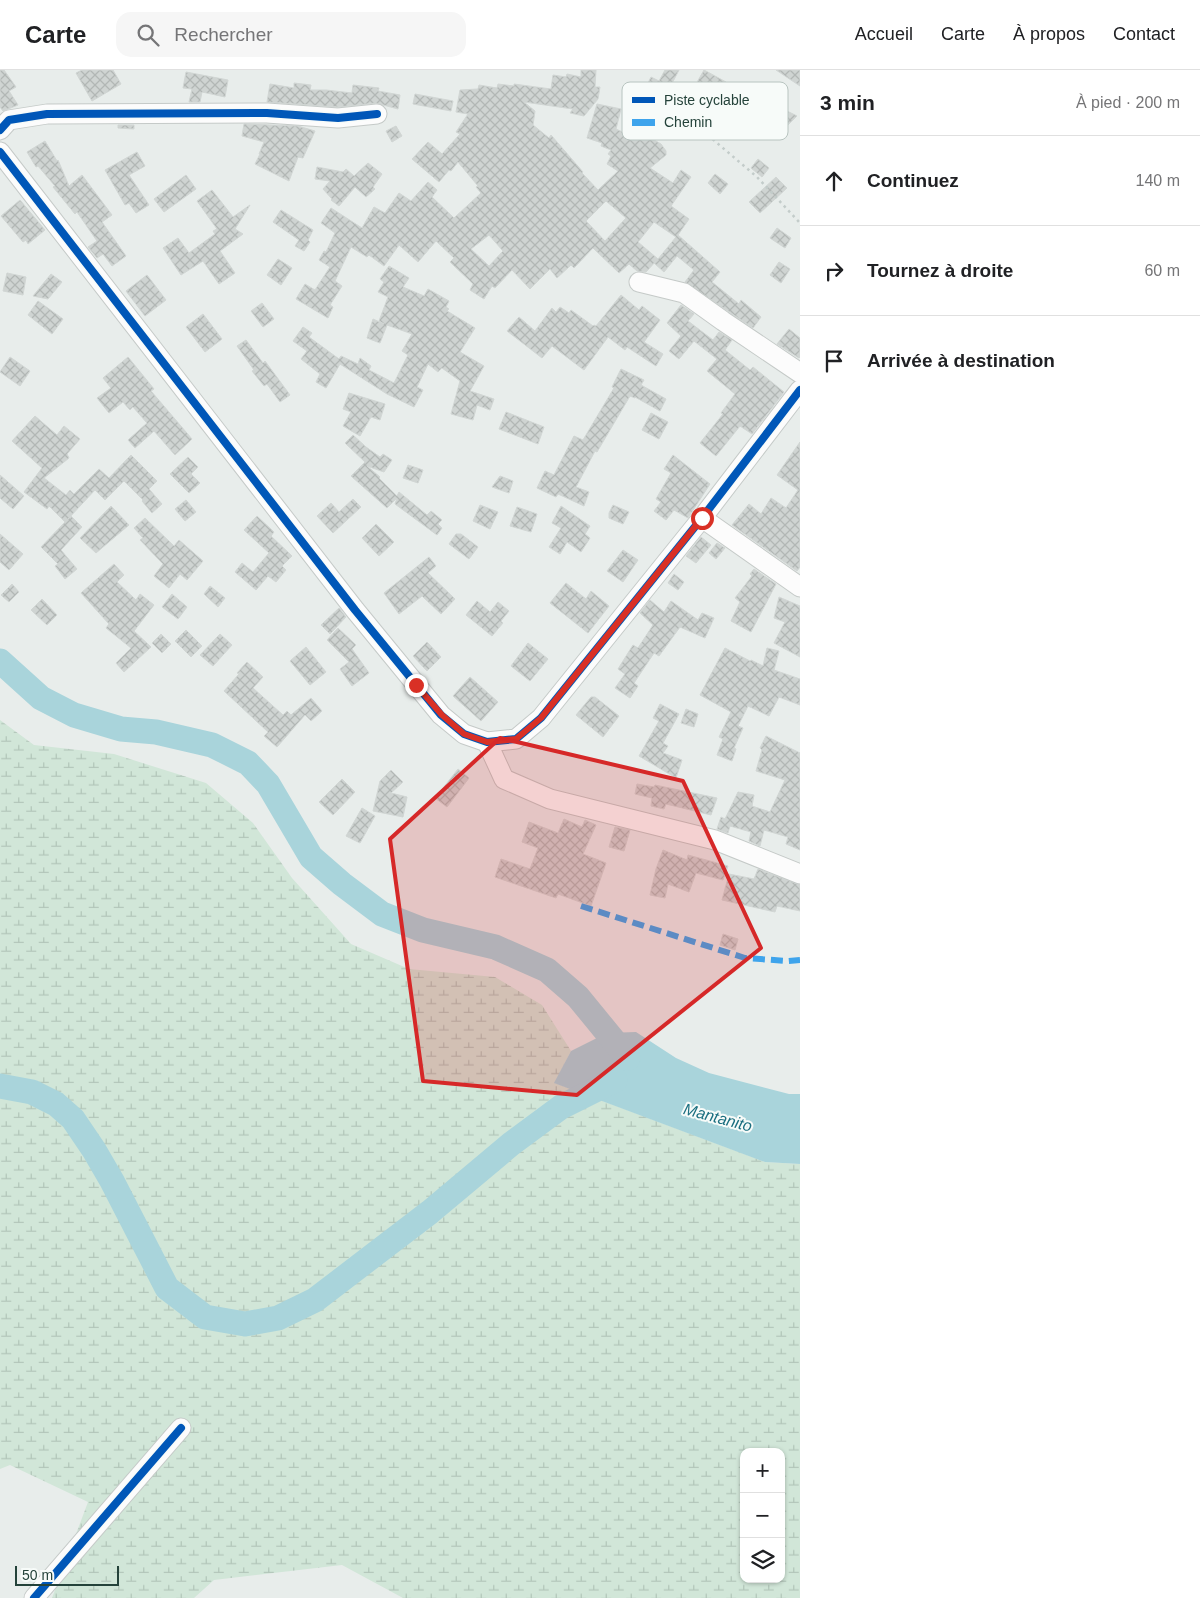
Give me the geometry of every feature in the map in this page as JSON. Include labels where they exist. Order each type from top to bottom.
[{"type":"street","points":[[0,130],[9,120],[47,114],[268,113],[338,118],[377,114]]},
{"type":"street","points":[[0,152],[355,610],[410,678],[442,715],[464,734],[487,742],[516,739],[541,718],[797,399]]},
{"type":"street","points":[[639,282],[684,293],[800,373]]},
{"type":"street","points":[[702,518],[800,587]]},
{"type":"street","points":[[487,742],[504,779],[550,799],[715,840],[800,874]]},
{"type":"street","points":[[34,1598],[181,1428]]},
{"type":"path","points":[[714,140],[757,177],[800,223]]},
{"type":"highlighted area","points":[[500,738],[683,781],[761,948],[577,1095],[423,1081],[390,839]]},
{"type":"green space","points":[[0,720],[34,745],[114,754],[206,783],[253,823],[292,878],[351,944],[409,969],[495,977],[542,1005],[571,1051],[555,1083],[765,1162],[800,1164],[800,1598],[403,1598],[342,1565],[214,1580],[194,1598],[52,1598],[88,1502],[10,1465],[0,1469]]},
{"type":"water","name":"Mantanito","points":[[636,1032],[676,1058],[709,1073],[789,1094],[800,1094],[800,1164],[765,1162],[554,1083],[571,1051],[607,1033]]},
{"type":"building","points":[[0,70],[4,70],[16,87],[9,91],[18,105],[3,111],[0,107]]},
{"type":"building","points":[[82,70],[113,70],[121,84],[92,101],[76,73]]},
{"type":"building","points":[[581,70],[596,70],[595,87],[600,87],[598,99],[584,116],[570,113],[573,109],[524,102],[535,111],[533,125],[549,138],[551,135],[598,190],[618,171],[607,164],[611,156],[608,154],[611,150],[601,146],[602,143],[587,138],[597,104],[621,109],[616,129],[622,132],[622,140],[654,140],[661,144],[666,151],[666,155],[650,168],[673,183],[681,170],[691,177],[671,206],[689,219],[678,235],[720,272],[712,282],[739,304],[741,300],[761,317],[753,328],[685,282],[694,270],[677,256],[664,272],[654,263],[646,272],[637,271],[629,264],[619,273],[593,248],[574,268],[571,265],[557,278],[550,269],[530,289],[512,270],[495,288],[492,286],[484,299],[470,290],[473,284],[450,262],[454,258],[436,241],[418,262],[399,245],[384,266],[369,255],[367,257],[351,247],[335,281],[342,286],[330,305],[333,307],[328,318],[296,299],[305,284],[315,290],[330,267],[319,260],[324,251],[326,252],[335,233],[321,223],[331,208],[362,228],[374,207],[385,213],[399,193],[411,201],[428,182],[437,190],[432,197],[454,218],[481,193],[476,187],[478,186],[458,162],[439,182],[412,159],[428,142],[442,154],[460,134],[456,132],[468,114],[456,112],[460,90],[478,89],[479,85],[497,88],[498,84],[514,86],[514,84],[551,89],[553,75],[566,77],[567,74],[581,77]],"holes":[[[606,201],[626,218],[605,241],[586,221]],[[654,222],[676,237],[658,259],[638,242]],[[489,235],[503,251],[489,266],[471,249]]]},
{"type":"building","points":[[665,70],[679,70],[673,82],[648,82],[651,77],[659,81]]},
{"type":"building","points":[[704,70],[726,82],[697,82]]},
{"type":"building","points":[[776,70],[800,70],[800,86]]},
{"type":"building","points":[[186,72],[228,80],[225,97],[202,92],[200,102],[189,102],[192,89],[183,88]]},
{"type":"building","points":[[294,83],[311,85],[310,90],[352,93],[353,85],[379,88],[378,91],[400,95],[398,109],[376,103],[338,107],[267,102],[270,84],[294,88]]},
{"type":"building","points":[[415,94],[453,101],[451,111],[413,104]]},
{"type":"building","points":[[788,112],[797,116],[788,125]]},
{"type":"building","points":[[244,124],[298,126],[315,131],[303,158],[298,157],[289,181],[255,164],[264,142],[242,136]]},
{"type":"building","points":[[118,125],[134,125],[134,129],[118,128]]},
{"type":"building","points":[[396,126],[402,136],[392,142],[386,131]]},
{"type":"building","points":[[45,141],[58,160],[69,186],[82,175],[112,215],[102,222],[126,256],[112,266],[103,254],[97,258],[88,247],[97,241],[77,212],[75,214],[53,187],[55,186],[38,166],[36,167],[27,152]]},
{"type":"building","points":[[137,152],[145,166],[129,175],[149,205],[136,213],[129,203],[125,205],[105,170]]},
{"type":"building","points":[[758,159],[769,168],[762,177],[751,168]]},
{"type":"building","points":[[368,163],[382,174],[373,187],[375,189],[366,197],[355,187],[339,206],[331,200],[323,189],[330,181],[315,179],[317,167],[343,172],[346,169],[354,176]]},
{"type":"building","points":[[715,174],[728,184],[720,194],[708,183]]},
{"type":"building","points":[[186,175],[196,189],[164,212],[154,199]]},
{"type":"building","points":[[776,177],[787,188],[760,213],[749,202]]},
{"type":"building","points":[[212,190],[233,217],[250,205],[235,229],[243,234],[220,251],[235,273],[219,284],[203,261],[181,275],[163,248],[178,238],[189,253],[215,234],[213,231],[217,229],[197,201]]},
{"type":"building","points":[[20,200],[45,230],[28,244],[26,240],[23,242],[1,216]]},
{"type":"building","points":[[281,210],[313,230],[308,240],[310,242],[304,251],[295,246],[299,240],[273,222]]},
{"type":"building","points":[[777,228],[791,238],[785,248],[770,238]]},
{"type":"building","points":[[278,259],[292,268],[281,285],[267,275]]},
{"type":"building","points":[[779,262],[790,269],[781,283],[770,275]]},
{"type":"building","points":[[389,266],[409,278],[403,287],[424,296],[428,289],[449,301],[446,307],[449,309],[447,311],[475,328],[460,352],[484,366],[470,391],[494,399],[490,410],[477,405],[473,420],[451,414],[460,381],[442,368],[438,372],[428,364],[417,387],[423,390],[414,407],[387,394],[340,364],[326,388],[316,382],[320,374],[301,359],[307,351],[293,341],[303,327],[312,333],[309,337],[339,359],[341,356],[358,364],[360,358],[371,366],[369,370],[394,383],[408,355],[402,351],[412,334],[387,325],[380,343],[367,338],[373,319],[384,324],[379,321],[388,297],[378,292],[384,282],[380,279]]},
{"type":"building","points":[[7,273],[26,277],[23,295],[3,291]]},
{"type":"building","points":[[51,274],[62,282],[48,299],[33,296]]},
{"type":"building","points":[[147,275],[166,300],[145,316],[126,291]]},
{"type":"building","points":[[621,295],[639,310],[642,306],[660,320],[644,342],[663,354],[656,366],[627,347],[625,350],[608,337],[584,370],[552,346],[542,358],[507,331],[519,317],[535,331],[552,308],[556,312],[560,307],[569,313],[571,310],[593,326],[596,326]]},
{"type":"building","points":[[38,301],[63,319],[52,334],[28,315]]},
{"type":"building","points":[[262,303],[274,319],[263,327],[251,311]]},
{"type":"building","points":[[681,305],[694,314],[688,321],[713,340],[719,332],[732,340],[725,350],[750,370],[753,367],[784,392],[752,434],[740,426],[716,456],[700,443],[723,414],[721,413],[735,394],[707,371],[717,359],[694,341],[679,359],[669,351],[681,336],[667,323]]},
{"type":"building","points":[[203,314],[222,339],[205,352],[186,327]]},
{"type":"building","points":[[789,329],[800,338],[799,358],[777,344]]},
{"type":"building","points":[[246,340],[263,363],[265,361],[290,395],[280,402],[267,384],[264,386],[252,371],[254,370],[237,346]]},
{"type":"building","points":[[10,357],[30,371],[20,386],[0,372]]},
{"type":"building","points":[[128,357],[154,389],[151,391],[192,439],[175,455],[154,431],[135,448],[128,440],[147,423],[133,407],[130,410],[123,402],[109,413],[97,398],[111,388],[103,378]]},
{"type":"building","points":[[621,369],[644,380],[641,385],[666,399],[660,411],[630,396],[597,452],[595,451],[576,487],[589,492],[584,506],[558,494],[556,497],[537,488],[545,471],[554,475],[574,436],[583,440],[614,388],[612,387]]},
{"type":"building","points":[[349,393],[385,404],[380,420],[371,417],[360,436],[343,426],[351,412],[343,409]]},
{"type":"building","points":[[506,412],[544,427],[538,444],[499,429]]},
{"type":"building","points":[[651,413],[668,422],[659,439],[642,430]]},
{"type":"building","points":[[35,416],[57,435],[64,426],[80,439],[67,454],[69,458],[44,478],[66,495],[70,490],[74,494],[99,469],[109,478],[131,455],[157,481],[149,489],[162,504],[152,513],[143,500],[124,481],[105,500],[95,490],[68,519],[71,516],[82,527],[61,550],[77,569],[65,579],[55,566],[58,564],[41,547],[65,522],[49,506],[47,509],[24,492],[42,468],[12,441]]},
{"type":"building","points":[[353,435],[380,457],[383,454],[392,460],[384,472],[367,466],[397,496],[399,492],[427,515],[431,511],[442,520],[438,524],[442,528],[437,535],[395,504],[397,498],[387,508],[351,476],[365,462],[345,443]]},
{"type":"building","points":[[800,442],[800,567],[797,571],[732,525],[749,504],[761,514],[771,498],[786,508],[798,490],[777,475]]},
{"type":"building","points":[[673,455],[710,484],[688,518],[674,510],[666,520],[654,511],[661,502],[656,499],[671,473],[664,469]]},
{"type":"building","points":[[188,457],[198,467],[191,474],[200,483],[189,493],[170,474]]},
{"type":"building","points":[[408,465],[423,470],[418,483],[403,478]]},
{"type":"building","points":[[0,475],[24,496],[13,509],[0,498]]},
{"type":"building","points":[[500,476],[513,481],[509,493],[492,487]]},
{"type":"building","points":[[353,499],[361,507],[333,533],[317,516],[331,503],[339,512]]},
{"type":"building","points":[[186,500],[196,512],[185,521],[175,509]]},
{"type":"building","points":[[480,505],[498,512],[490,529],[473,521]]},
{"type":"building","points":[[613,505],[629,512],[623,524],[609,518]]},
{"type":"building","points":[[111,506],[129,525],[96,553],[80,538]]},
{"type":"building","points":[[561,506],[590,526],[585,534],[590,538],[581,552],[567,542],[560,554],[549,547],[561,528],[552,523]]},
{"type":"building","points":[[517,507],[537,514],[531,532],[510,526]]},
{"type":"building","points":[[257,516],[274,532],[271,536],[292,556],[282,566],[286,570],[276,582],[268,576],[256,590],[235,572],[242,563],[253,572],[269,553],[244,530]]},
{"type":"building","points":[[145,518],[174,546],[179,540],[203,561],[187,580],[180,574],[169,588],[154,576],[163,564],[140,540],[143,538],[134,528]]},
{"type":"building","points":[[376,524],[394,542],[379,556],[362,538]]},
{"type":"building","points":[[0,534],[23,554],[9,570],[0,562]]},
{"type":"building","points":[[456,534],[461,534],[478,547],[469,559],[449,544]]},
{"type":"building","points":[[701,537],[711,545],[696,563],[686,556]]},
{"type":"building","points":[[717,543],[725,548],[716,559],[709,553]]},
{"type":"building","points":[[623,550],[638,560],[623,582],[607,571]]},
{"type":"building","points":[[429,557],[436,566],[428,573],[455,599],[441,614],[422,596],[399,614],[384,593]]},
{"type":"building","points":[[114,564],[124,575],[117,582],[136,600],[140,594],[154,605],[134,631],[151,647],[124,672],[116,663],[131,648],[106,628],[109,624],[81,593]]},
{"type":"building","points":[[754,569],[776,584],[751,632],[731,621],[740,602],[735,598],[752,576],[750,574]]},
{"type":"building","points":[[674,574],[684,582],[678,590],[668,583]]},
{"type":"building","points":[[566,583],[586,599],[591,591],[609,606],[588,633],[550,603]]},
{"type":"building","points":[[12,584],[19,592],[9,602],[1,595]]},
{"type":"building","points":[[210,586],[225,598],[218,607],[204,594]]},
{"type":"building","points":[[172,594],[187,607],[178,619],[162,607]]},
{"type":"building","points":[[779,597],[800,606],[800,657],[774,643],[785,622],[774,618]]},
{"type":"building","points":[[42,599],[57,615],[47,625],[31,610]]},
{"type":"building","points":[[650,600],[664,612],[671,601],[698,620],[702,613],[714,618],[705,638],[680,627],[659,656],[654,653],[634,683],[638,686],[630,698],[615,688],[625,674],[618,669],[633,645],[638,648],[653,625],[640,613]]},
{"type":"building","points":[[477,601],[490,612],[498,602],[509,611],[501,621],[503,623],[492,636],[466,615]]},
{"type":"building","points":[[339,608],[346,617],[330,634],[321,625]]},
{"type":"building","points":[[338,628],[356,645],[352,649],[369,673],[352,686],[340,669],[349,662],[327,640]]},
{"type":"building","points":[[186,630],[202,646],[191,657],[175,641]]},
{"type":"building","points":[[161,634],[171,644],[162,653],[152,643]]},
{"type":"building","points":[[220,634],[232,645],[213,666],[200,655]]},
{"type":"building","points":[[427,642],[441,657],[427,671],[413,656]]},
{"type":"building","points":[[528,643],[548,659],[530,681],[511,666]]},
{"type":"building","points":[[306,647],[326,672],[310,685],[290,661]]},
{"type":"building","points":[[725,648],[763,666],[767,648],[779,651],[774,670],[800,679],[800,705],[779,697],[769,716],[748,706],[738,726],[743,728],[734,748],[736,749],[732,761],[717,755],[723,739],[719,737],[731,712],[700,695]]},
{"type":"building","points":[[247,662],[263,677],[253,688],[283,715],[287,711],[291,715],[311,698],[322,711],[311,721],[305,715],[277,747],[264,736],[268,732],[224,691]]},
{"type":"building","points":[[470,677],[498,702],[481,721],[453,696]]},
{"type":"building","points":[[591,697],[595,697],[619,716],[603,737],[576,715]]},
{"type":"building","points":[[660,704],[679,714],[663,743],[668,746],[663,753],[682,760],[676,778],[639,756],[659,721],[653,718]]},
{"type":"building","points":[[686,709],[698,714],[694,727],[681,723]]},
{"type":"building","points":[[766,736],[800,753],[800,850],[786,844],[788,837],[764,830],[760,846],[749,841],[751,832],[730,826],[728,833],[717,829],[721,817],[725,819],[738,792],[754,795],[752,806],[770,812],[785,780],[756,771],[762,750],[760,748]]},
{"type":"building","points":[[458,769],[469,778],[447,807],[435,798]]},
{"type":"building","points":[[391,770],[403,782],[391,793],[407,797],[403,817],[373,811],[380,781]]},
{"type":"building","points":[[342,779],[355,792],[333,815],[319,802]]},
{"type":"building","points":[[637,784],[654,787],[655,785],[717,798],[711,815],[666,804],[664,809],[651,806],[652,798],[635,794]]},
{"type":"building","points":[[362,808],[375,816],[360,843],[346,836]]},
{"type":"building","points":[[564,819],[582,827],[585,820],[596,825],[583,854],[606,863],[591,906],[558,894],[556,898],[495,877],[501,859],[530,869],[538,848],[522,842],[529,822],[558,833]]},
{"type":"building","points":[[615,827],[630,830],[624,851],[609,847]]},
{"type":"building","points":[[663,850],[687,860],[688,855],[728,866],[723,880],[696,873],[689,892],[668,884],[665,898],[650,895]]},
{"type":"building","points":[[758,869],[800,885],[800,911],[777,906],[775,912],[722,900],[729,874],[754,879]]},
{"type":"building","points":[[723,934],[738,939],[735,950],[720,945]]},
{"type":"waterway","points":[[0,661],[41,698],[74,715],[121,729],[156,732],[212,745],[248,763],[268,784],[311,857],[342,884],[382,914],[423,930],[495,947],[547,970],[578,997],[628,1058]]},
{"type":"waterway","points":[[0,1086],[32,1092],[56,1104],[73,1119],[112,1181],[167,1288],[205,1317],[245,1324],[278,1318],[315,1300],[430,1212],[511,1144],[561,1107],[615,1080]]},
{"type":"marked path","points":[[581,906],[745,958],[800,960]]},
{"type":"cycle path","points":[[0,130],[9,120],[47,114],[267,113],[338,118],[377,114]]},
{"type":"cycle path","points":[[0,152],[355,610],[441,715],[464,734],[487,742],[516,739],[541,718],[702,518],[800,390]]},
{"type":"cycle path","points":[[34,1598],[181,1428]]},
{"type":"route","points":[[416,685],[442,715],[464,734],[487,742],[516,739],[541,718],[702,518]]}]
